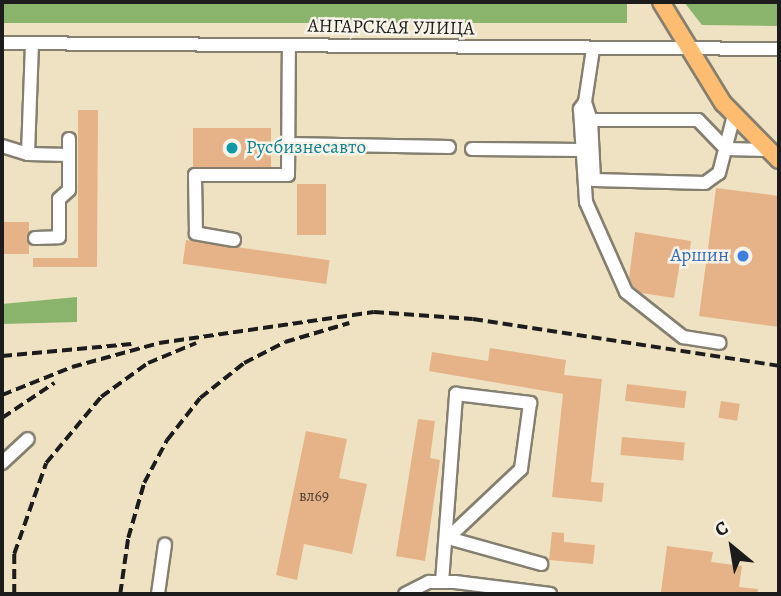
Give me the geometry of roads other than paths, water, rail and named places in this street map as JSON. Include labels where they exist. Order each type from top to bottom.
[{"type":"main road","points":[[661,2],[688,50],[734,115],[774,155]]},
{"type":"street","name":"АНГАРСКАЯ УЛИЦА","points":[[2,43],[688,50],[779,48]]},
{"type":"street","points":[[28,154],[32,44]]},
{"type":"street","points":[[234,240],[196,233],[195,175],[288,175],[289,46]]},
{"type":"street","points":[[593,49],[585,102],[580,109],[586,202],[626,292],[683,337],[720,342]]},
{"type":"street","points":[[585,102],[591,120],[594,180],[705,183],[719,173],[734,115]]},
{"type":"street","points":[[591,120],[698,120],[726,149],[774,155]]},
{"type":"street","points":[[35,238],[59,237],[59,199],[69,190],[69,139]]},
{"type":"street","points":[[288,144],[449,147]]},
{"type":"street","points":[[4,148],[28,154],[69,155]]},
{"type":"street","points":[[472,149],[581,150]]},
{"type":"street","points":[[442,582],[448,538],[456,394],[530,402],[521,469],[448,538]]},
{"type":"street","points":[[2,463],[28,439]]},
{"type":"street","points":[[448,538],[541,564]]},
{"type":"street","points":[[158,594],[165,544]]},
{"type":"street","points":[[405,594],[429,582],[550,594]]},
{"type":"railway","points":[[2,395],[72,367],[159,343],[374,312],[473,319],[779,366]]},
{"type":"railway","points":[[120,594],[128,538],[144,483],[167,440],[200,398],[244,363],[285,342],[349,323]]},
{"type":"railway","points":[[14,594],[14,554],[46,463],[101,397],[148,363],[196,343]]},
{"type":"railway","points":[[2,356],[131,344]]},
{"type":"railway","points":[[2,418],[54,383]]},
{"type":"place","name":"Русбизнесавто","points":[[232,148]]},
{"type":"place","name":"Аршин","points":[[743,256]]}]
